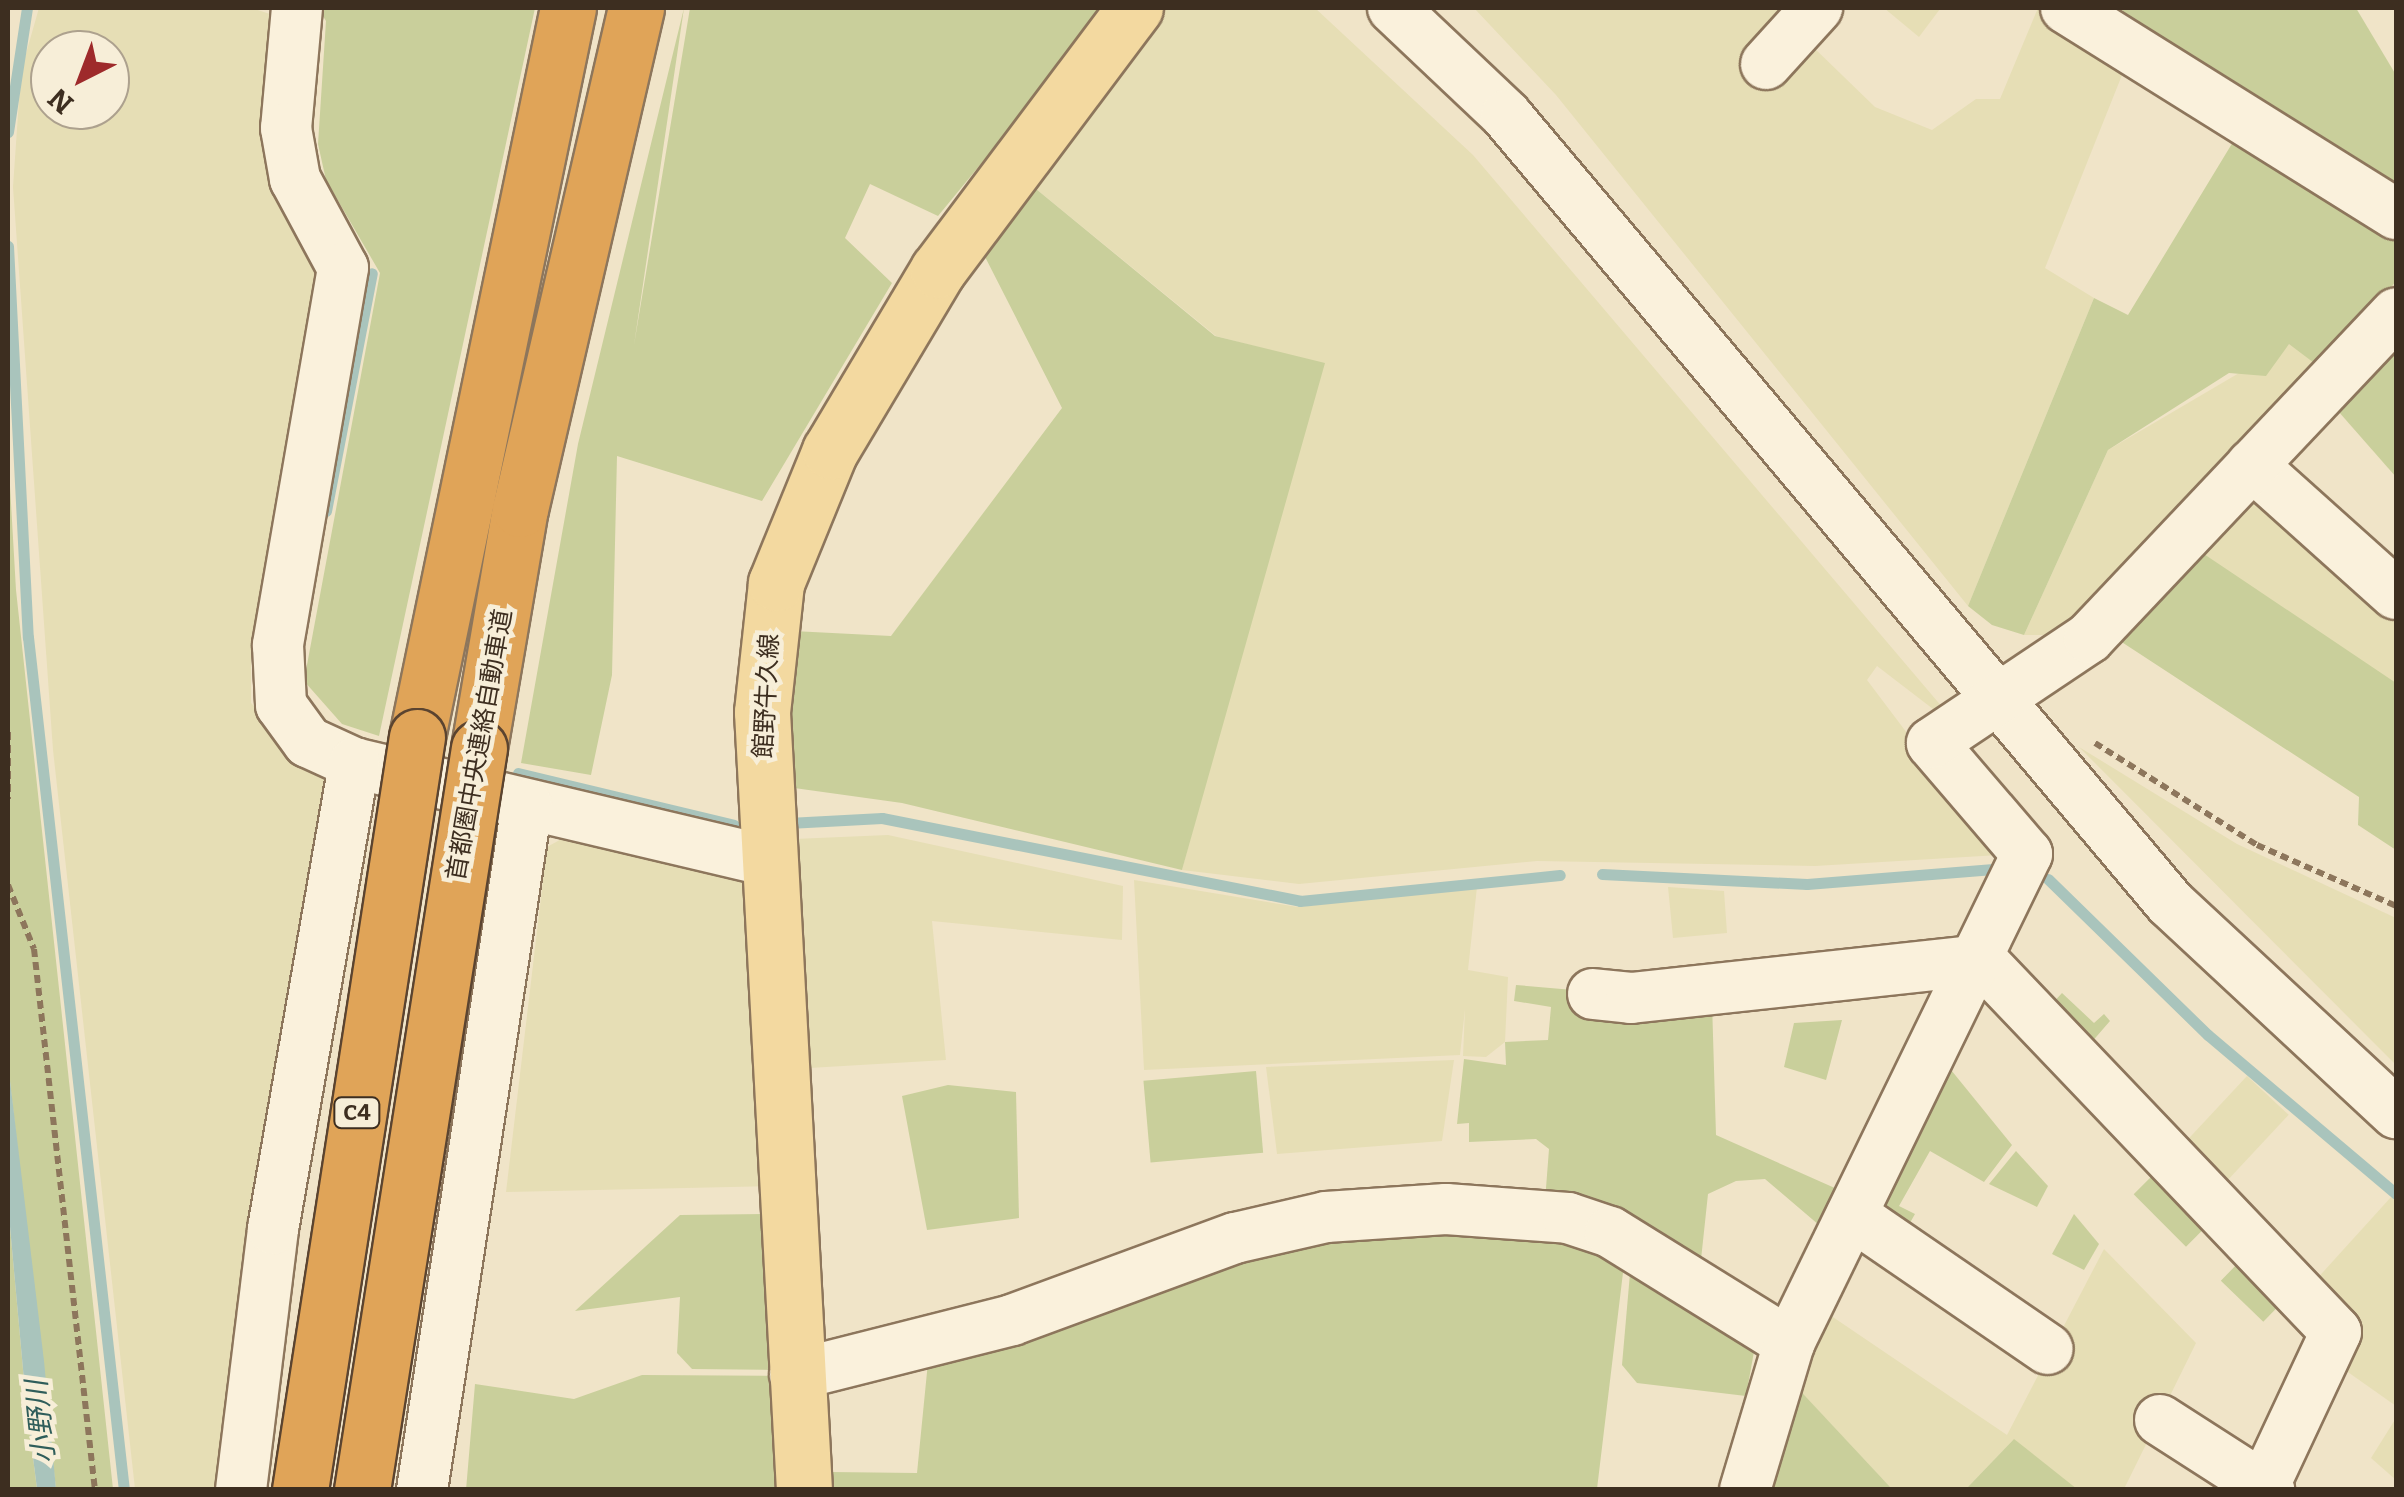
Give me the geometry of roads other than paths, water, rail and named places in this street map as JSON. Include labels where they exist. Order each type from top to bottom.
[{"type":"highway","name":"C4","points":[[300,1490],[417,737],[568,8]]},
{"type":"highway","name":"首都圏中央連絡自動車道","points":[[362,1490],[520,508],[636,8]]},
{"type":"main road","name":"館野牛久線","points":[[804,1490],[794,1375],[769,860],[766,654],[798,517],[938,270],[1135,8]]},
{"type":"street","points":[[297,8],[286,128],[295,180],[343,268],[278,644],[281,706],[308,742],[354,763],[769,860]]},
{"type":"street","points":[[1392,8],[1506,114],[1991,698],[2170,903],[2396,1113]]},
{"type":"street","points":[[1766,64],[1817,8]]},
{"type":"street","points":[[2066,8],[2396,214]]},
{"type":"street","points":[[1744,1490],[1788,1342],[1981,960],[2027,854],[1932,743],[1991,698],[2089,638],[2396,313]]},
{"type":"street","points":[[2252,465],[2392,582]]},
{"type":"street","points":[[241,1490],[273,1228],[354,763]]},
{"type":"street","points":[[422,1490],[527,805]]},
{"type":"street","points":[[1593,994],[1631,998],[1981,960]]},
{"type":"street","points":[[1981,960],[2336,1332],[2266,1488],[2160,1420]]},
{"type":"street","points":[[794,1375],[1012,1320],[1235,1238],[1326,1217],[1446,1209],[1568,1218],[1610,1232],[1788,1342]]},
{"type":"street","points":[[1852,1215],[2048,1349]]},
{"type":"water","name":"小野川","points":[[8,1064],[56,1489],[37,1489],[26,1402],[8,1205]]},
{"type":"waterway","points":[[8,132],[27,8]]},
{"type":"waterway","points":[[8,246],[28,637],[124,1490]]},
{"type":"waterway","points":[[326,511],[372,273]]},
{"type":"waterway","points":[[518,773],[734,825]]},
{"type":"waterway","points":[[788,823],[882,818],[1300,901],[1560,875]]},
{"type":"waterway","points":[[1602,874],[1807,884],[1993,869]]},
{"type":"waterway","points":[[2048,879],[2208,1035],[2396,1194]]}]
